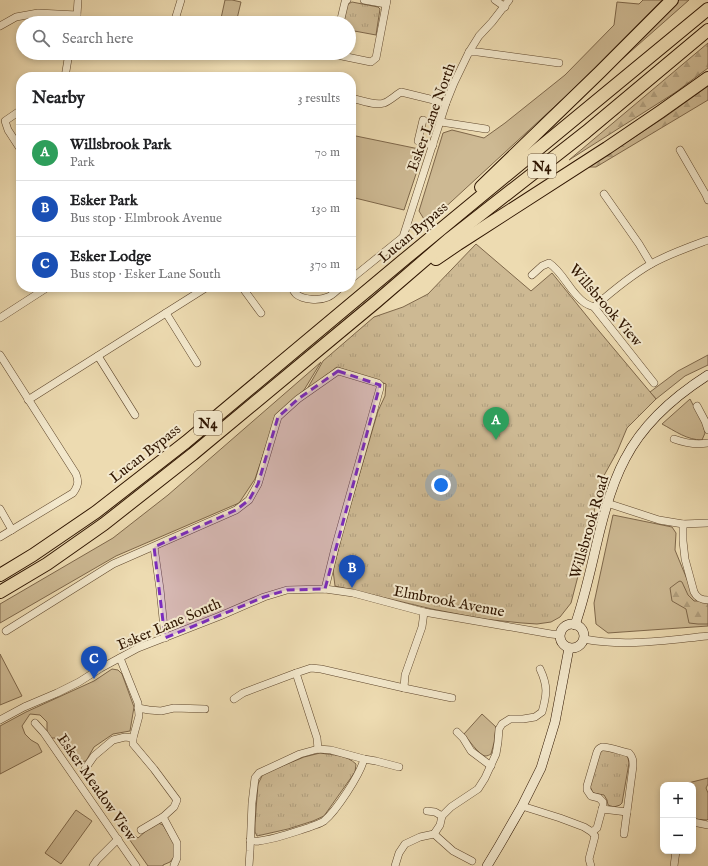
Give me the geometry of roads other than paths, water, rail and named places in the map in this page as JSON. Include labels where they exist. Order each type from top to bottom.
[{"type":"highway","points":[[406,258],[600,72],[672,0]]},
{"type":"highway","name":"Lucan Bypass","points":[[0,575],[33,556],[96,512],[186,442],[708,9]]},
{"type":"highway","name":"Lucan Bypass","points":[[0,592],[47,564],[104,524],[193,454],[376,302],[448,240],[586,132],[708,30]]},
{"type":"highway","points":[[376,302],[458,244],[607,148],[708,78]]},
{"type":"street","points":[[22,16],[38,13],[77,15],[78,0]]},
{"type":"street","points":[[176,16],[181,0]]},
{"type":"street","points":[[342,16],[345,2],[347,0]]},
{"type":"street","points":[[356,59],[371,62],[376,58],[387,2],[364,0]]},
{"type":"street","points":[[495,0],[505,6]]},
{"type":"street","name":"Esker Lane North","points":[[356,275],[403,237],[446,103],[454,83],[469,52],[479,36],[509,0]]},
{"type":"street","points":[[0,26],[16,17]]},
{"type":"street","points":[[469,52],[559,63]]},
{"type":"street","points":[[65,72],[68,60]]},
{"type":"street","points":[[356,99],[376,104],[385,103],[401,92],[446,103]]},
{"type":"street","points":[[16,113],[5,121],[8,130],[16,142]]},
{"type":"street","points":[[423,120],[418,141],[433,145]]},
{"type":"street","points":[[440,122],[486,130]]},
{"type":"street","points":[[680,150],[708,200]]},
{"type":"street","points":[[604,194],[651,264]]},
{"type":"street","points":[[594,307],[651,264],[681,250],[708,240]]},
{"type":"street","name":"Willsbrook View","points":[[532,276],[542,266],[549,263],[556,267],[578,296],[585,303],[594,307],[654,383]]},
{"type":"street","points":[[0,318],[40,292]]},
{"type":"street","points":[[28,400],[199,292]]},
{"type":"street","points":[[246,292],[261,313]]},
{"type":"street","points":[[295,292],[297,295],[308,298],[321,299],[329,297],[335,292]]},
{"type":"street","points":[[166,313],[197,363]]},
{"type":"street","points":[[0,355],[76,474],[78,480],[78,487],[73,493],[0,537]]},
{"type":"street","points":[[98,356],[135,415]]},
{"type":"street","points":[[6,631],[113,564],[236,510],[249,500],[258,484],[278,417],[298,399],[338,371],[378,383],[380,388],[325,588]]},
{"type":"street","name":"Willsbrook Road","points":[[574,625],[588,583],[607,503],[623,463],[633,445],[650,423],[678,396],[708,375]]},
{"type":"street","points":[[697,406],[708,430]]},
{"type":"street","points":[[674,438],[699,444],[708,443]]},
{"type":"street","points":[[607,503],[659,520],[683,524],[708,522]]},
{"type":"street","points":[[0,509],[12,530]]},
{"type":"street","points":[[683,524],[685,559],[694,592],[696,597],[703,600],[708,600]]},
{"type":"street","points":[[154,547],[165,638]]},
{"type":"street","name":"Esker Lane South","points":[[0,720],[24,707],[79,682],[138,648],[264,597],[287,590],[325,588],[334,590]]},
{"type":"street","name":"Elmbrook Avenue","points":[[334,590],[353,593],[424,612],[560,635]]},
{"type":"street","points":[[404,688],[405,675],[422,627],[424,612]]},
{"type":"street","points":[[570,624],[578,626],[581,629],[584,639],[582,644],[572,649],[565,647],[561,642],[560,635],[561,631],[570,624]]},
{"type":"street","points":[[584,639],[631,643],[708,636]]},
{"type":"street","points":[[487,866],[522,806],[541,768],[555,722],[569,648]]},
{"type":"street","points":[[120,658],[138,703],[139,716],[133,738],[133,744],[177,800],[174,807],[164,817],[141,830]]},
{"type":"street","points":[[234,699],[243,693],[311,668],[452,698]]},
{"type":"street","points":[[394,866],[405,844],[420,837],[434,834],[440,824],[442,816],[451,807],[478,789],[496,754],[498,729],[502,724],[510,719],[535,717],[542,712],[546,690],[544,677],[540,669]]},
{"type":"street","points":[[296,673],[317,738],[318,749]]},
{"type":"street","points":[[138,708],[161,711],[174,708],[205,709]]},
{"type":"street","name":"Esker Meadow View","points":[[35,724],[44,733],[72,776],[136,866]]},
{"type":"street","points":[[457,732],[463,738],[471,751],[491,766]]},
{"type":"street","points":[[85,769],[94,756],[113,740],[125,737],[133,738]]},
{"type":"street","points":[[592,832],[597,828],[603,802],[599,798],[591,796],[587,790],[587,786],[598,749],[602,747],[629,753],[633,758],[624,834]]},
{"type":"street","points":[[249,866],[255,778],[259,773],[300,754],[318,749],[331,750],[398,767]]},
{"type":"street","points":[[250,840],[258,842],[271,839],[322,822],[331,814],[360,772],[364,759]]},
{"type":"street","points":[[522,806],[560,818],[584,827],[592,832],[595,836],[590,859],[591,866]]},
{"type":"street","points":[[602,809],[627,812]]},
{"type":"street","points":[[427,811],[435,812],[442,816]]},
{"type":"street","points":[[164,817],[177,843],[177,858],[174,865]]},
{"type":"street","points":[[696,823],[708,825]]},
{"type":"street","points":[[434,834],[446,843],[453,851],[472,861]]},
{"type":"street","points":[[93,866],[118,839]]},
{"type":"street","points":[[674,866],[676,854]]},
{"type":"place","name":"Willsbrook Park","points":[[496,440]]},
{"type":"place","name":"Esker Park","points":[[352,588]]},
{"type":"place","name":"Esker Lodge","points":[[94,679]]}]
